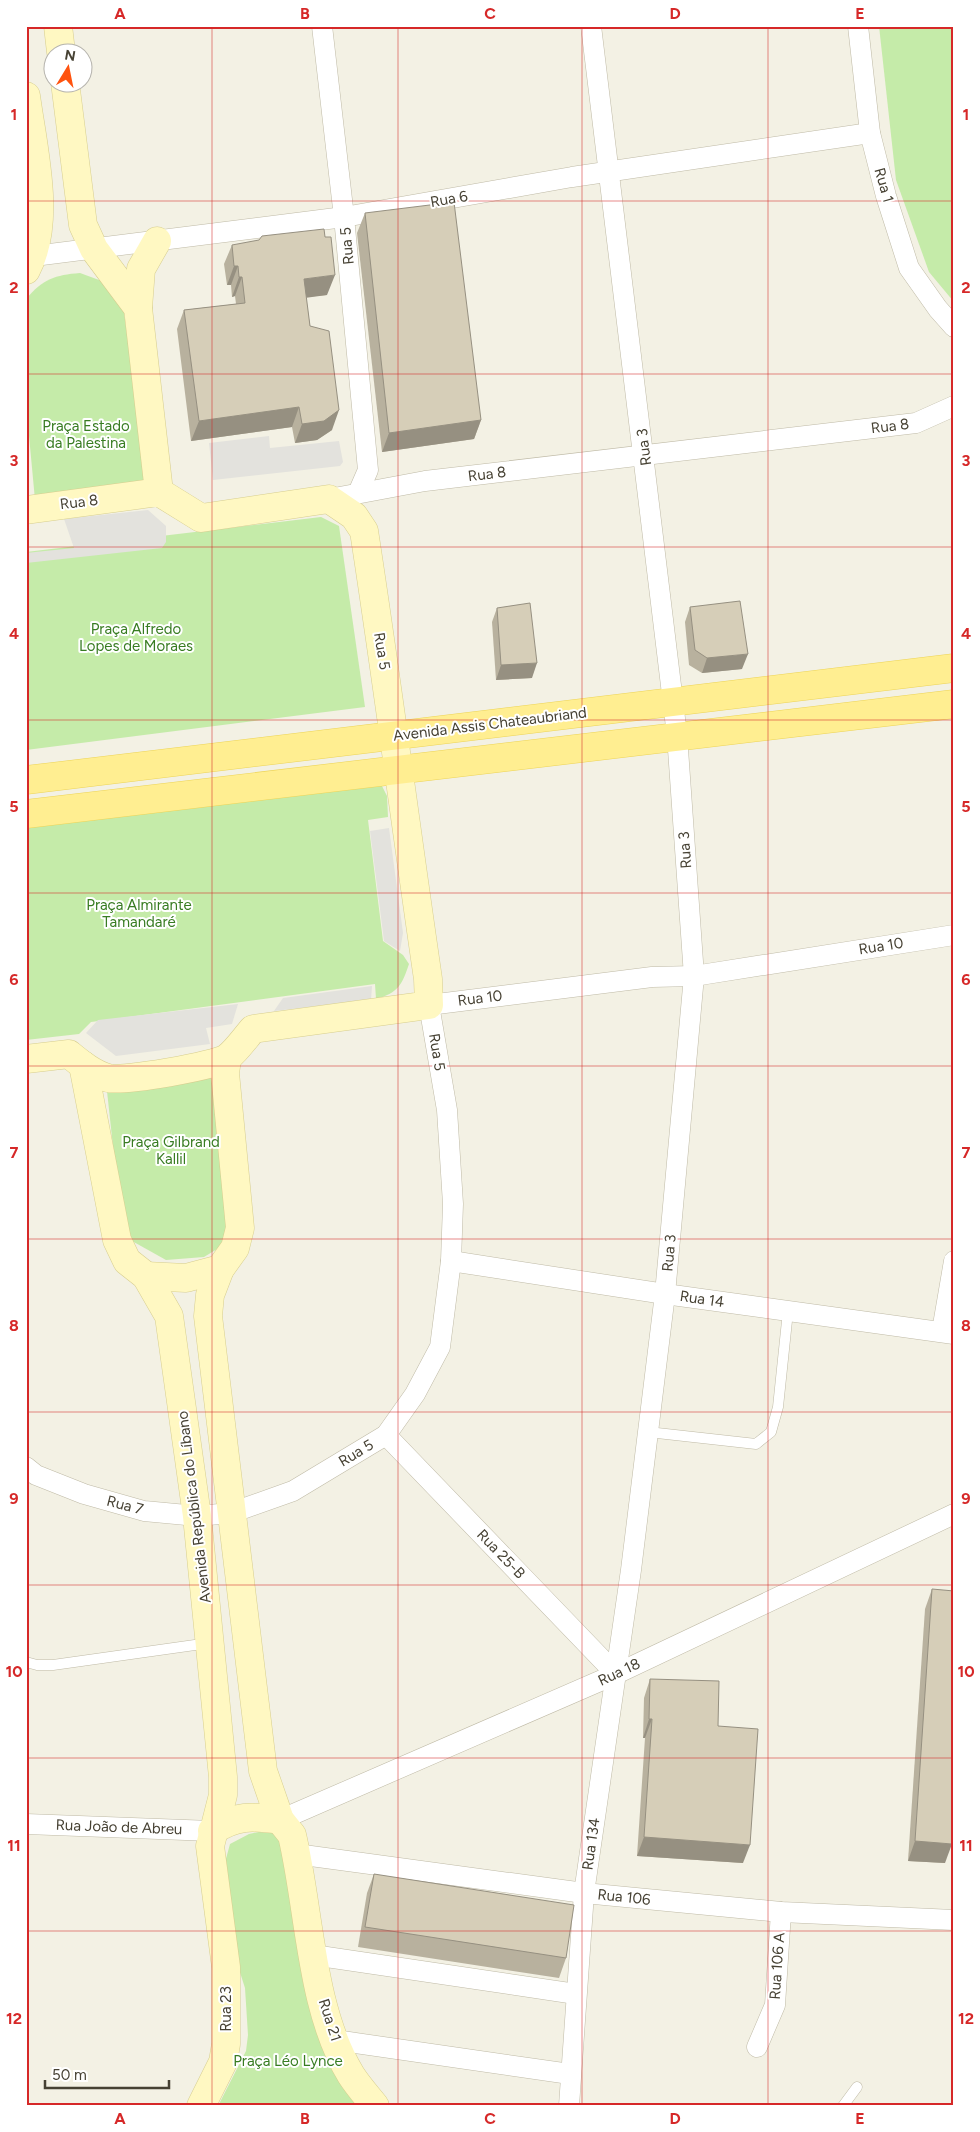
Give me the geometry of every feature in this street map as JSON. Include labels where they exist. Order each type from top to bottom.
[{"type":"main road","points":[[58,26],[60,42]]},
{"type":"main road","points":[[65,92],[83,225],[94,249],[138,308]]},
{"type":"main road","points":[[26,96],[39,203],[29,261]]},
{"type":"main road","points":[[157,241],[141,269],[138,308],[159,492]]},
{"type":"main road","name":"Rua 8","points":[[26,510],[159,492],[201,518],[329,499]]},
{"type":"main road","name":"Rua 5","points":[[329,499],[354,516],[364,530],[428,979],[429,1004]]},
{"type":"main road","name":"Avenida Assis Chateaubriand","points":[[26,780],[954,668]]},
{"type":"main road","points":[[26,814],[677,735],[954,704]]},
{"type":"main road","name":"Rua 10","points":[[227,1058],[253,1029],[429,1004]]},
{"type":"main road","points":[[26,1059],[69,1054],[83,1065],[108,1079],[197,1067],[227,1058],[225,1073],[240,1228],[235,1248],[220,1269],[210,1295],[208,1316],[263,1771],[280,1820],[292,1835],[313,1955]]},
{"type":"main road","name":"Avenida República do Líbano","points":[[83,1065],[117,1240],[127,1261],[146,1276],[169,1316],[197,1516],[223,1776],[223,1795],[212,1831],[210,1846],[226,1967]]},
{"type":"main road","points":[[146,1276],[186,1278],[220,1269]]},
{"type":"main road","points":[[212,1831],[226,1821],[244,1817],[280,1820]]},
{"type":"main road","name":"Rua 21","points":[[313,1955],[328,2024],[351,2075],[375,2106]]},
{"type":"main road","name":"Rua 23","points":[[201,2106],[222,2062],[226,2044],[226,1967]]},
{"type":"street","name":"Rua 5","points":[[322,26],[344,217],[368,470],[358,493]]},
{"type":"street","name":"Rua 3","points":[[591,26],[645,455],[677,735],[694,976],[665,1294],[616,1674]]},
{"type":"street","name":"Rua 1","points":[[858,26],[870,133],[909,268],[954,326]]},
{"type":"street","name":"Rua 6","points":[[29,261],[94,249],[344,217],[572,177],[870,133]]},
{"type":"street","name":"Rua 8","points":[[329,499],[425,481],[916,423],[954,406]]},
{"type":"street","name":"Rua 10","points":[[429,1004],[652,977],[694,976],[954,934]]},
{"type":"street","name":"Rua 5","points":[[231,1513],[293,1491],[386,1435],[415,1394],[440,1347],[451,1261],[454,1204],[447,1110],[429,1004]]},
{"type":"street","name":"Rua 14","points":[[451,1261],[665,1294],[948,1333]]},
{"type":"street","points":[[948,1333],[954,1261]]},
{"type":"street","name":"Rua 25-B","points":[[386,1435],[616,1674]]},
{"type":"street","name":"Rua 7","points":[[29,1478],[144,1511],[197,1516],[231,1513]]},
{"type":"street","name":"Rua 18","points":[[280,1820],[616,1674],[954,1514]]},
{"type":"street","name":"Rua 134","points":[[569,2106],[584,1893],[616,1674]]},
{"type":"street","name":"Rua João de Abreu","points":[[26,1824],[212,1831]]},
{"type":"street","name":"Rua 106","points":[[296,1854],[584,1893],[780,1912],[954,1920]]},
{"type":"street","name":"Rua 106 A","points":[[757,2047],[776,2005],[780,1912]]},
{"type":"street","points":[[313,1955],[576,1994]]},
{"type":"street","points":[[335,2040],[570,2074]]},
{"type":"lane","points":[[648,1432],[756,1444],[771,1432],[778,1407],[788,1311]]},
{"type":"lane","points":[[26,1662],[37,1666],[53,1665],[210,1643]]},
{"type":"lane","points":[[844,2106],[856,2087]]},
{"type":"green space","points":[[879,26],[954,26],[954,302],[929,272],[896,180]]},
{"type":"green space","name":"Praça Estado da Palestina","points":[[80,273],[110,284],[122,298],[148,485],[35,500],[26,404],[26,299],[38,287],[50,279]]},
{"type":"green space","name":"Praça Alfredo Lopes de Moraes","points":[[321,517],[339,526],[365,707],[26,750],[26,552]]},
{"type":"green space","name":"Praça Almirante Tamandaré","points":[[380,782],[387,796],[388,817],[368,820],[383,941],[403,955],[409,964],[401,983],[394,991],[376,999],[375,984],[91,1022],[79,1034],[26,1040],[26,824]]},
{"type":"green space","name":"Praça Gilbrand Kallil","points":[[219,1071],[234,1208],[222,1246],[204,1257],[166,1260],[132,1241],[121,1220],[106,1082]]},
{"type":"green space","name":"Praça Léo Lynce","points":[[259,1832],[272,1833],[281,1840],[366,2106],[218,2106],[246,2051],[248,2035],[245,1988],[236,1960],[224,1866],[230,1844],[249,1834]]},
{"type":"shaded area","points":[[269,436],[270,448],[339,441],[343,462],[340,466],[213,480],[209,443]]},
{"type":"shaded area","points":[[148,510],[166,526],[166,542],[162,548],[26,563],[26,553],[74,548],[64,519]]},
{"type":"shaded area","points":[[389,828],[403,933],[400,951],[384,941],[370,831]]},
{"type":"shaded area","points":[[372,986],[371,1000],[274,1011],[283,998]]},
{"type":"shaded area","points":[[238,1004],[232,1024],[206,1028],[210,1044],[116,1056],[86,1033],[98,1020]]},
{"type":"building","points":[[454,202],[481,420],[389,433],[365,213]]},
{"type":"building","points":[[324,229],[325,237],[331,237],[335,275],[304,279],[310,326],[329,331],[339,410],[324,421],[302,424],[299,407],[199,421],[184,310],[245,303],[242,277],[239,277],[238,266],[234,266],[232,245],[259,240],[262,236]]},
{"type":"building","points":[[740,601],[748,654],[707,658],[695,650],[690,607]]},
{"type":"building","points":[[530,603],[537,663],[501,665],[497,608]]},
{"type":"building","points":[[932,1589],[954,1591],[954,1820],[952,1844],[915,1841]]},
{"type":"building","points":[[650,1679],[719,1681],[718,1726],[758,1729],[750,1845],[644,1837],[652,1719],[649,1719]]},
{"type":"building","points":[[374,1874],[574,1905],[566,1958],[365,1927]]}]
